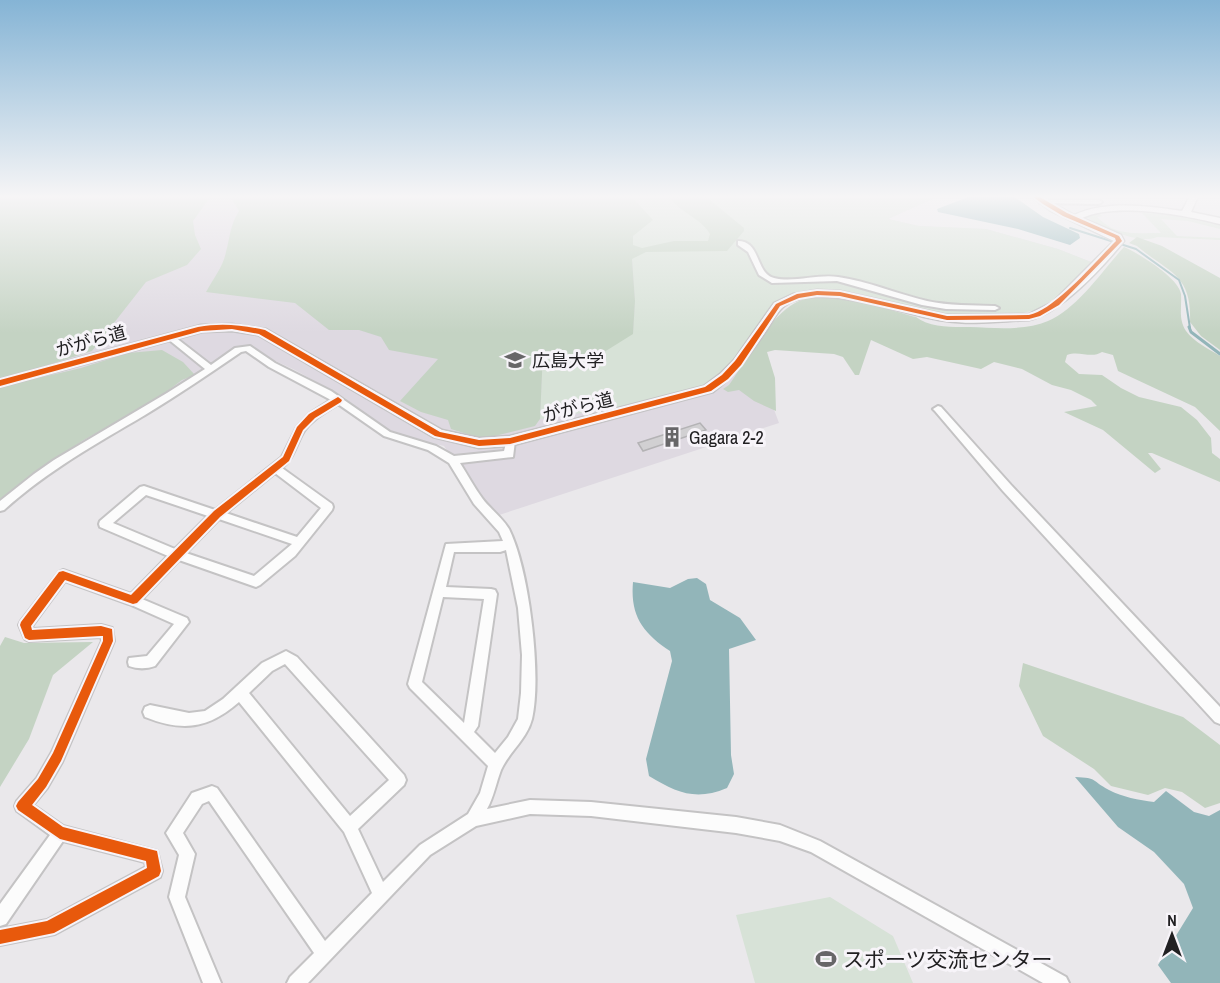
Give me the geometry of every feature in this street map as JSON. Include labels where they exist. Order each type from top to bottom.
[{"type":"street","name":"ががら道","points":[[0,383],[171,336],[225,326],[252,329],[293,350],[438,434],[479,443],[510,441],[708,389],[725,377],[738,363],[778,305],[797,296],[834,293],[937,317],[1018,319],[1038,315],[1057,304],[1117,242]]},
{"type":"street","points":[[741,243],[754,254],[759,271],[769,280],[837,279],[946,307],[995,308]]},
{"type":"street","points":[[171,336],[211,369]]},
{"type":"street","points":[[0,507],[25,485],[72,453],[161,402],[238,350],[247,348],[272,365],[338,400],[387,434],[432,448],[453,460],[478,501],[503,529],[510,544],[524,608],[528,655],[525,720],[513,742],[496,764],[486,796],[473,819]]},
{"type":"street","points":[[133,600],[217,514],[286,459],[300,429],[312,416],[338,400]]},
{"type":"street","points":[[938,409],[1007,488],[1220,717]]},
{"type":"street","points":[[453,460],[509,454],[510,441]]},
{"type":"street","points":[[276,469],[328,507],[291,554],[256,582],[177,555],[104,524],[144,490],[299,542]]},
{"type":"street","points":[[496,764],[415,684],[450,547],[500,547],[510,544]]},
{"type":"street","points":[[0,938],[49,928],[154,871],[152,856],[60,833],[22,806],[37,793],[59,755],[108,641],[108,632],[29,635],[25,625],[63,575],[133,600],[183,622],[150,662],[134,662]]},
{"type":"street","points":[[439,592],[491,594],[471,726],[463,732]]},
{"type":"street","points":[[150,712],[184,722],[204,719],[221,709],[267,667],[286,657],[399,780],[349,827]]},
{"type":"street","points":[[240,693],[349,827],[382,896]]},
{"type":"street","points":[[212,983],[177,897],[188,854],[174,833],[197,798],[212,793],[324,953]]},
{"type":"street","points":[[296,983],[425,850],[473,819],[530,807],[581,809],[725,824],[780,833],[815,846],[1060,983]]},
{"type":"street","points":[[0,918],[60,833]]},
{"type":"shaded area","name":"広島大学","points":[[0,242],[1032,242],[1091,262],[1057,297],[1036,310],[916,309],[857,293],[827,289],[786,297],[773,308],[750,345],[779,423],[493,517],[444,446],[391,433],[345,398],[295,370],[243,346],[26,476],[0,497]]},
{"type":"shaded area","points":[[633,242],[1032,242],[1091,262],[1057,297],[1036,310],[1014,315],[942,314],[857,293],[827,289],[804,290],[786,297],[773,308],[743,360],[688,397],[540,419],[543,352],[564,355],[633,333],[635,301]]},
{"type":"shaded area","name":"スポーツ交流センター","points":[[830,897],[893,936],[913,983],[755,983],[736,915]]},
{"type":"green space","points":[[0,242],[198,242],[201,249],[187,265],[146,282],[92,351],[0,380]]},
{"type":"green space","points":[[228,242],[633,242],[633,245],[642,248],[670,242],[735,242],[727,251],[646,252],[632,259],[635,301],[633,334],[601,354],[564,355],[543,352],[540,419],[535,426],[479,440],[451,429],[448,420],[421,412],[400,401],[438,359],[389,350],[381,337],[359,330],[329,330],[295,303],[206,292],[223,263]]},
{"type":"green space","points":[[1151,242],[1162,246],[1220,278],[1220,350],[1201,336],[1190,322],[1190,306],[1183,284],[1168,269],[1137,246],[1129,243]]},
{"type":"green space","points":[[1124,247],[1148,260],[1173,281],[1181,294],[1181,317],[1186,331],[1197,342],[1220,356],[1220,431],[1195,407],[1118,371],[1113,355],[1102,352],[1094,355],[1076,353],[1067,355],[1065,362],[1079,374],[1102,375],[1139,397],[1181,407],[1197,420],[1211,438],[1212,453],[1220,459],[1220,482],[1148,453],[1161,469],[1155,473],[1103,430],[1064,412],[1097,406],[1091,400],[1071,390],[1052,385],[1022,369],[994,362],[981,369],[927,357],[913,359],[871,340],[859,375],[855,375],[843,357],[834,354],[775,350],[767,352],[775,378],[776,411],[754,401],[739,390],[728,392],[723,389],[729,385],[776,319],[795,303],[808,298],[838,298],[855,301],[942,326],[1020,328],[1048,321],[1069,308]]},
{"type":"green space","points":[[162,350],[183,362],[195,375],[182,380],[157,399],[82,441],[0,499],[0,387],[81,368],[128,353]]},
{"type":"green space","points":[[5,637],[24,643],[93,642],[53,675],[29,739],[0,787],[0,646]]},
{"type":"green space","points":[[1023,663],[1183,717],[1220,745],[1220,803],[1205,808],[1182,792],[1165,788],[1148,795],[1111,786],[1094,769],[1043,736],[1019,686]]},
{"type":"water","points":[[1060,242],[1074,242],[1070,245]]},
{"type":"water","points":[[697,578],[706,584],[710,600],[740,618],[756,640],[729,649],[731,755],[734,774],[727,788],[706,794],[678,791],[649,776],[646,759],[672,661],[670,651],[652,637],[640,622],[636,614],[633,594],[633,582],[670,588],[688,579]]},
{"type":"water","points":[[1075,777],[1091,779],[1119,795],[1154,802],[1166,791],[1194,812],[1209,816],[1220,810],[1220,983],[1171,983],[1158,965],[1193,908],[1184,884],[1154,852],[1118,827]]},
{"type":"building","name":"Gagara 2-2","points":[[700,423],[706,430],[643,451],[638,443]]},
{"type":"waterway","points":[[1114,242],[1136,249],[1179,280],[1185,296],[1190,328]]},
{"type":"waterway","points":[[1189,327],[1191,332],[1220,354]]},
{"type":"cycle path","points":[[0,383],[201,329],[239,328],[262,332],[438,434],[479,443],[510,441],[708,389],[725,377],[738,363],[778,305],[797,296],[817,293],[840,294],[947,318],[1029,317],[1038,315],[1057,304],[1118,242]]},
{"type":"cycle path","points":[[0,937],[49,928],[154,871],[152,856],[60,833],[22,806],[42,783],[57,757],[108,641],[108,632],[101,631],[29,635],[25,625],[63,575],[133,600],[217,514],[286,459],[300,429],[312,416],[338,400]]},
{"type":"place","name":"広島大学","points":[[515,360]]},
{"type":"place","name":"Gagara 2-2","points":[[672,437]]},
{"type":"place","name":"スポーツ交流センター","points":[[826,959]]}]
